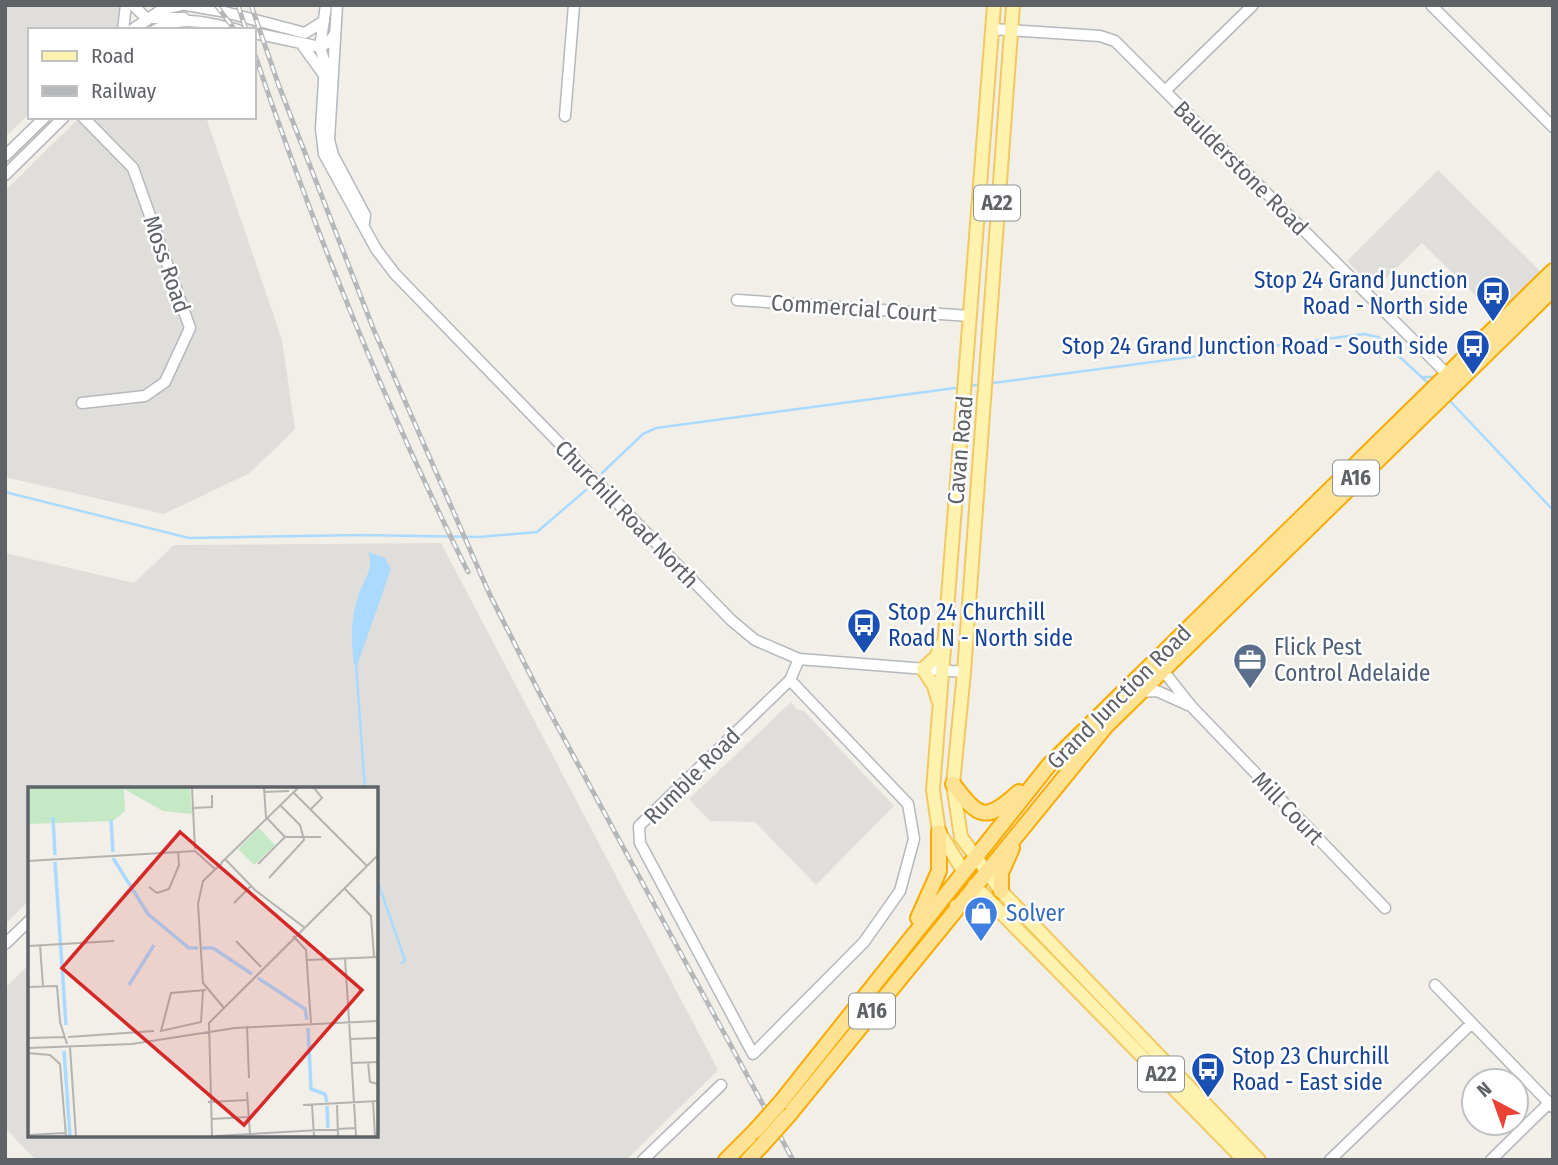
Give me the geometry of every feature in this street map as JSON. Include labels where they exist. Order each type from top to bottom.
[{"type":"highway","name":"Grand Junction Road","points":[[748,1160],[762,1145],[784,1109],[899,953],[1049,765],[1157,665],[1451,379],[1553,271]]},
{"type":"highway","name":"Grand Junction Road","points":[[1451,379],[1553,289]]},
{"type":"highway","name":"Grand Junction Road","points":[[726,1160],[754,1131],[784,1109],[1041,803],[1138,692],[1157,665]]},
{"type":"highway","points":[[953,785],[971,808],[986,813],[996,811],[1049,765]]},
{"type":"highway","points":[[1001,891],[1004,864],[1041,803]]},
{"type":"highway","points":[[899,953],[924,908],[939,871],[939,832]]},
{"type":"highway","name":"Cavan Road","points":[[964,872],[974,885]]},
{"type":"main road","name":"Cavan Road","points":[[964,872],[939,832],[933,790],[994,5]]},
{"type":"main road","name":"Cavan Road","points":[[985,872],[957,825],[953,785],[964,672],[982,393],[1013,5]]},
{"type":"main road","points":[[940,710],[934,686],[923,669],[936,657],[945,638]]},
{"type":"main road","name":"A22","points":[[985,872],[1244,1160]]},
{"type":"main road","name":"A22","points":[[974,885],[1259,1160]]},
{"type":"main road","points":[[956,906],[985,907],[1007,918]]},
{"type":"street","points":[[123,28],[126,5]]},
{"type":"street","points":[[133,5],[146,18],[171,16],[230,28]]},
{"type":"street","points":[[134,28],[163,9],[183,5],[221,11],[305,33],[324,21]]},
{"type":"street","name":"Churchill Road North","points":[[326,5],[320,47],[325,64],[321,129],[324,155],[376,249],[395,274],[741,629],[771,649],[799,659],[964,672]]},
{"type":"street","name":"Churchill Road North","points":[[337,5],[330,139],[333,155],[365,215],[364,223]]},
{"type":"street","points":[[565,116],[574,5]]},
{"type":"street","points":[[1165,91],[1253,5]]},
{"type":"street","points":[[1431,5],[1553,127]]},
{"type":"street","points":[[143,28],[146,18]]},
{"type":"street","points":[[160,28],[178,21],[196,20]]},
{"type":"street","name":"Baulderstone Road","points":[[992,29],[1109,38],[1451,379]]},
{"type":"street","points":[[256,34],[303,46],[320,47],[329,42],[335,34]]},
{"type":"street","points":[[303,46],[324,75]]},
{"type":"street","points":[[5,156],[43,119]]},
{"type":"street","points":[[5,175],[62,119]]},
{"type":"street","name":"Moss Road","points":[[82,403],[145,396],[165,382],[190,328],[133,168],[85,119]]},
{"type":"street","name":"Commercial Court","points":[[737,300],[970,316]]},
{"type":"street","name":"Rumble Road","points":[[790,680],[908,804],[914,839],[900,891],[864,942],[753,1054],[640,843],[639,826],[790,680],[799,659]]},
{"type":"street","name":"Mill Court","points":[[1157,665],[1192,707],[1385,908]]},
{"type":"street","name":"Mill Court","points":[[1138,692],[1157,691],[1192,707]]},
{"type":"street","points":[[5,944],[28,922]]},
{"type":"street","points":[[1435,985],[1551,1105],[1490,1160]]},
{"type":"street","points":[[1331,1160],[1472,1023]]},
{"type":"street","points":[[643,1160],[721,1084]]},
{"type":"shaded area","points":[[5,5],[117,5],[122,12],[117,28],[28,28],[28,115],[5,137]]},
{"type":"shaded area","points":[[78,119],[207,119],[282,340],[295,429],[250,473],[164,514],[5,477],[5,191]]},
{"type":"shaded area","points":[[1438,170],[1541,272],[1497,317],[1422,243],[1375,289],[1347,261]]},
{"type":"shaded area","points":[[441,543],[718,1070],[626,1160],[36,1160],[5,1128],[5,988],[28,966],[28,1137],[378,1137],[378,787],[139,787],[136,784],[133,787],[28,787],[28,902],[5,924],[5,553],[134,583],[174,545]]},
{"type":"shaded area","points":[[791,702],[796,709],[804,711],[894,806],[816,885],[755,822],[710,821],[689,799]]},
{"type":"water","points":[[368,552],[385,558],[391,569],[358,663],[354,665],[353,620],[356,603],[370,568]]},
{"type":"waterway","points":[[993,383],[1364,334],[1378,337],[1427,382]]},
{"type":"waterway","points":[[1421,377],[1432,377]]},
{"type":"waterway","points":[[971,386],[980,384]]},
{"type":"waterway","points":[[602,473],[643,434],[656,428],[955,388]]},
{"type":"waterway","points":[[1451,402],[1553,510]]},
{"type":"waterway","points":[[5,492],[189,538],[361,535],[479,537],[537,532],[586,490]]},
{"type":"waterway","points":[[356,664],[365,787]]},
{"type":"waterway","points":[[378,883],[405,960],[402,963]]},
{"type":"railway","points":[[216,5],[233,28]]},
{"type":"railway","points":[[238,5],[245,28]]},
{"type":"railway","points":[[251,5],[279,86],[373,328],[489,593],[541,696],[793,1160]]},
{"type":"railway","points":[[256,58],[301,185],[352,315],[379,380],[468,572]]},
{"type":"place","name":"Stop 24 Grand Junction Road - North side","points":[[1493,323]]},
{"type":"place","name":"Stop 24 Grand Junction Road - South side","points":[[1473,376]]},
{"type":"place","name":"Stop 24 Churchill Road N - North side","points":[[864,655]]},
{"type":"place","name":"Flick Pest Control Adelaide","points":[[1250,690]]},
{"type":"place","name":"Solver","points":[[981,943]]},
{"type":"place","name":"Stop 23 Churchill Road - East side","points":[[1208,1099]]}]
